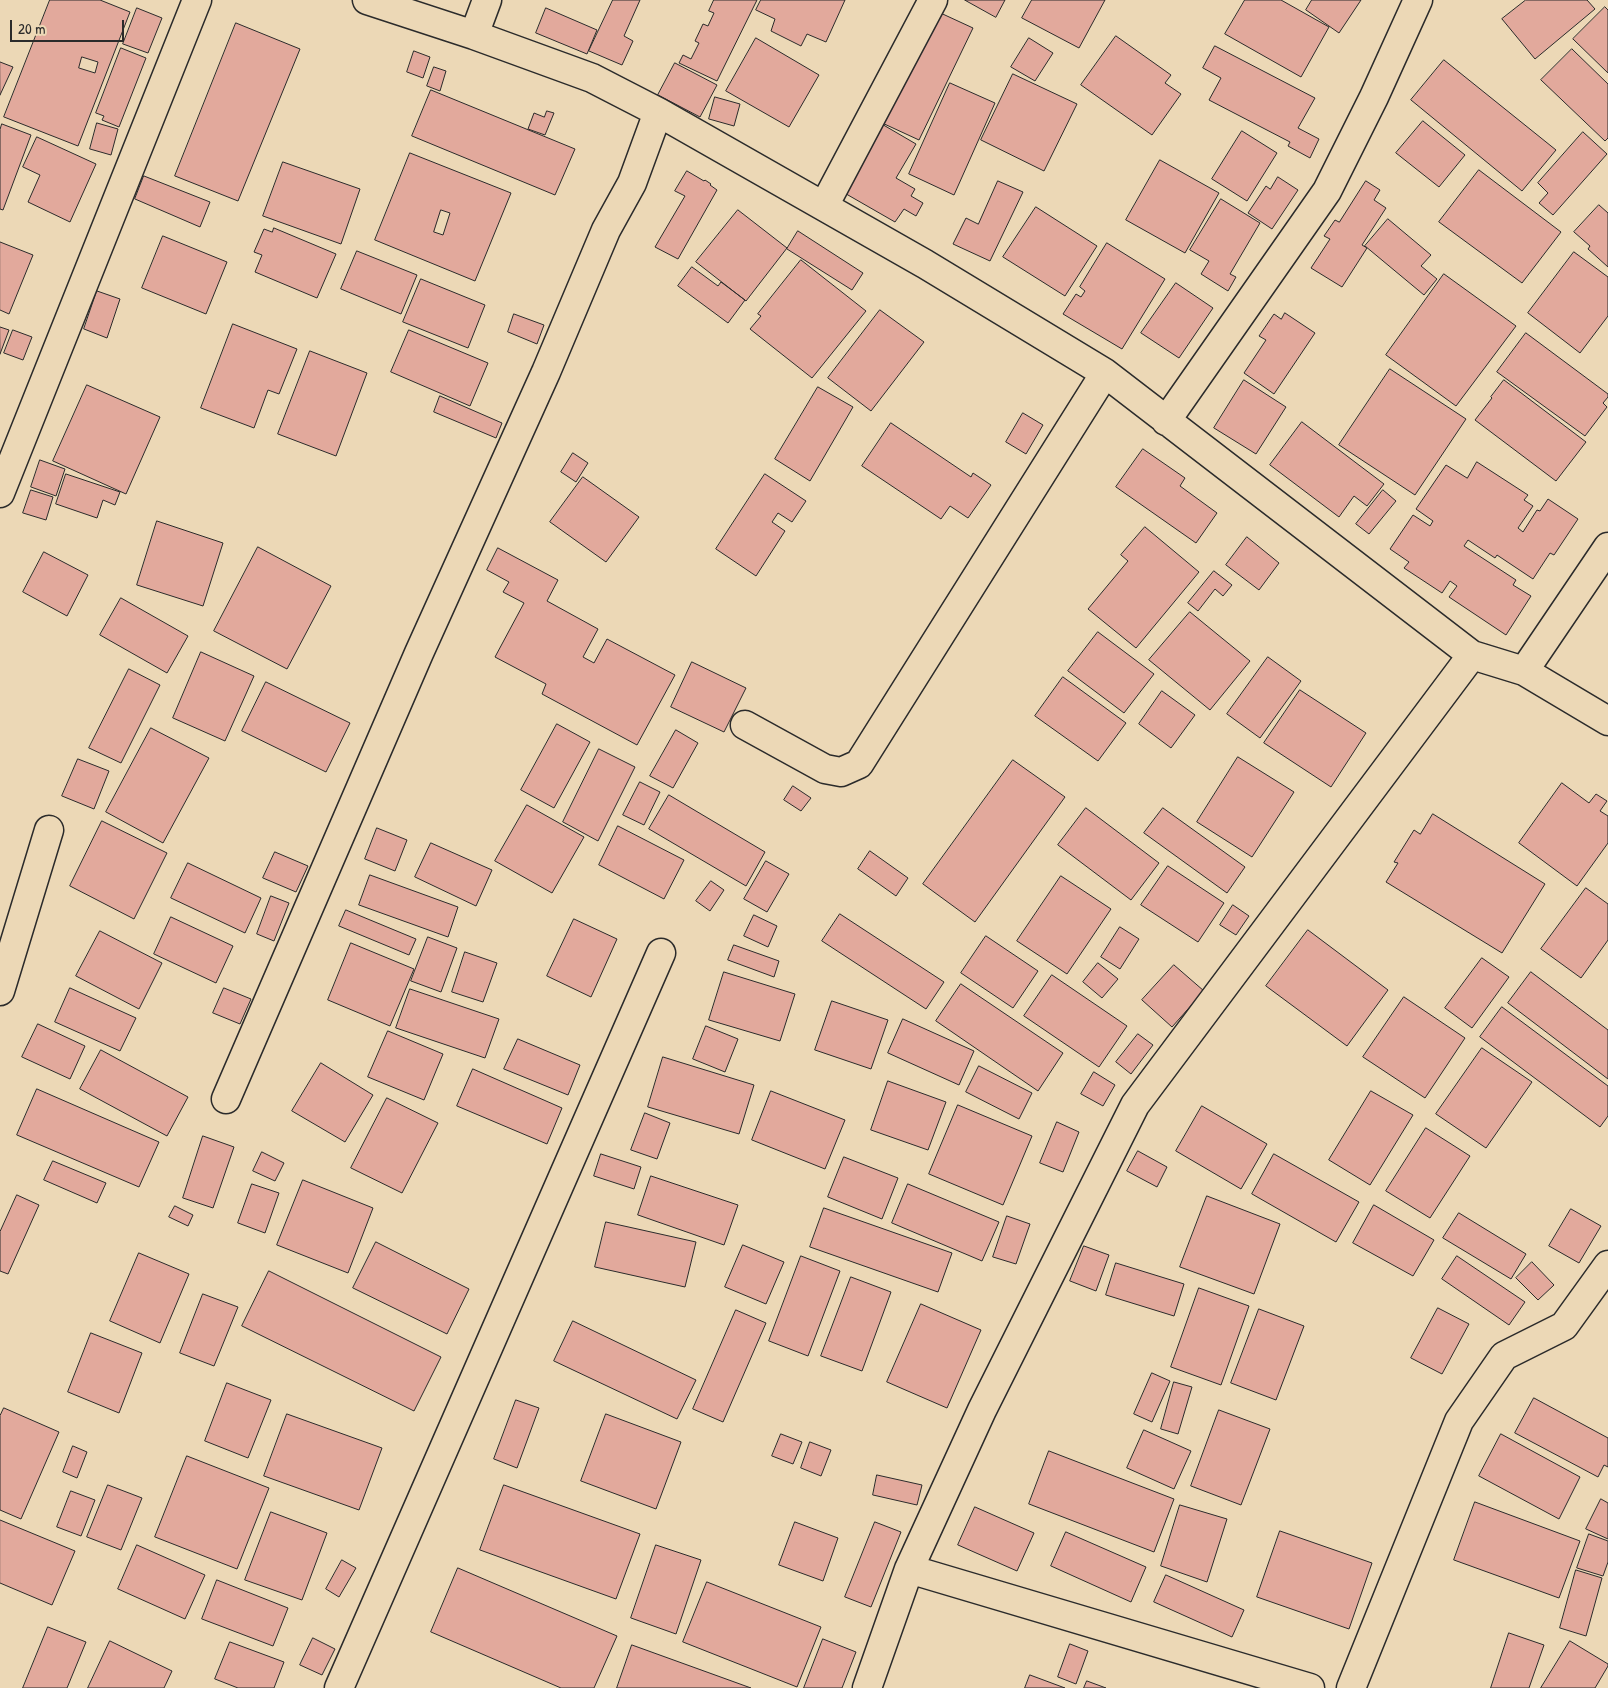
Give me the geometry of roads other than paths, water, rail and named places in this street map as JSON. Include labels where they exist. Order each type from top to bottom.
[{"type":"street","points":[[0,493],[197,0]]},
{"type":"street","points":[[367,0],[474,35],[592,78],[658,112],[925,264],[1105,373],[1472,655],[1524,671],[1608,721]]},
{"type":"street","points":[[474,35],[487,0]]},
{"type":"street","points":[[824,206],[933,0]]},
{"type":"street","points":[[1166,421],[1327,191],[1374,97],[1418,0]]},
{"type":"street","points":[[226,1099],[419,653],[546,372],[606,230],[632,183],[658,112]]},
{"type":"street","points":[[744,725],[825,769],[841,772],[860,764],[1105,373]]},
{"type":"street","points":[[1524,671],[1608,547]]},
{"type":"street","points":[[867,1688],[909,1569],[982,1410],[1135,1105],[1472,655]]},
{"type":"street","points":[[0,991],[49,830]]},
{"type":"street","points":[[339,1688],[661,953]]},
{"type":"street","points":[[1351,1688],[1459,1422],[1504,1356],[1564,1326],[1608,1265]]},
{"type":"street","points":[[909,1569],[1310,1688]]}]
